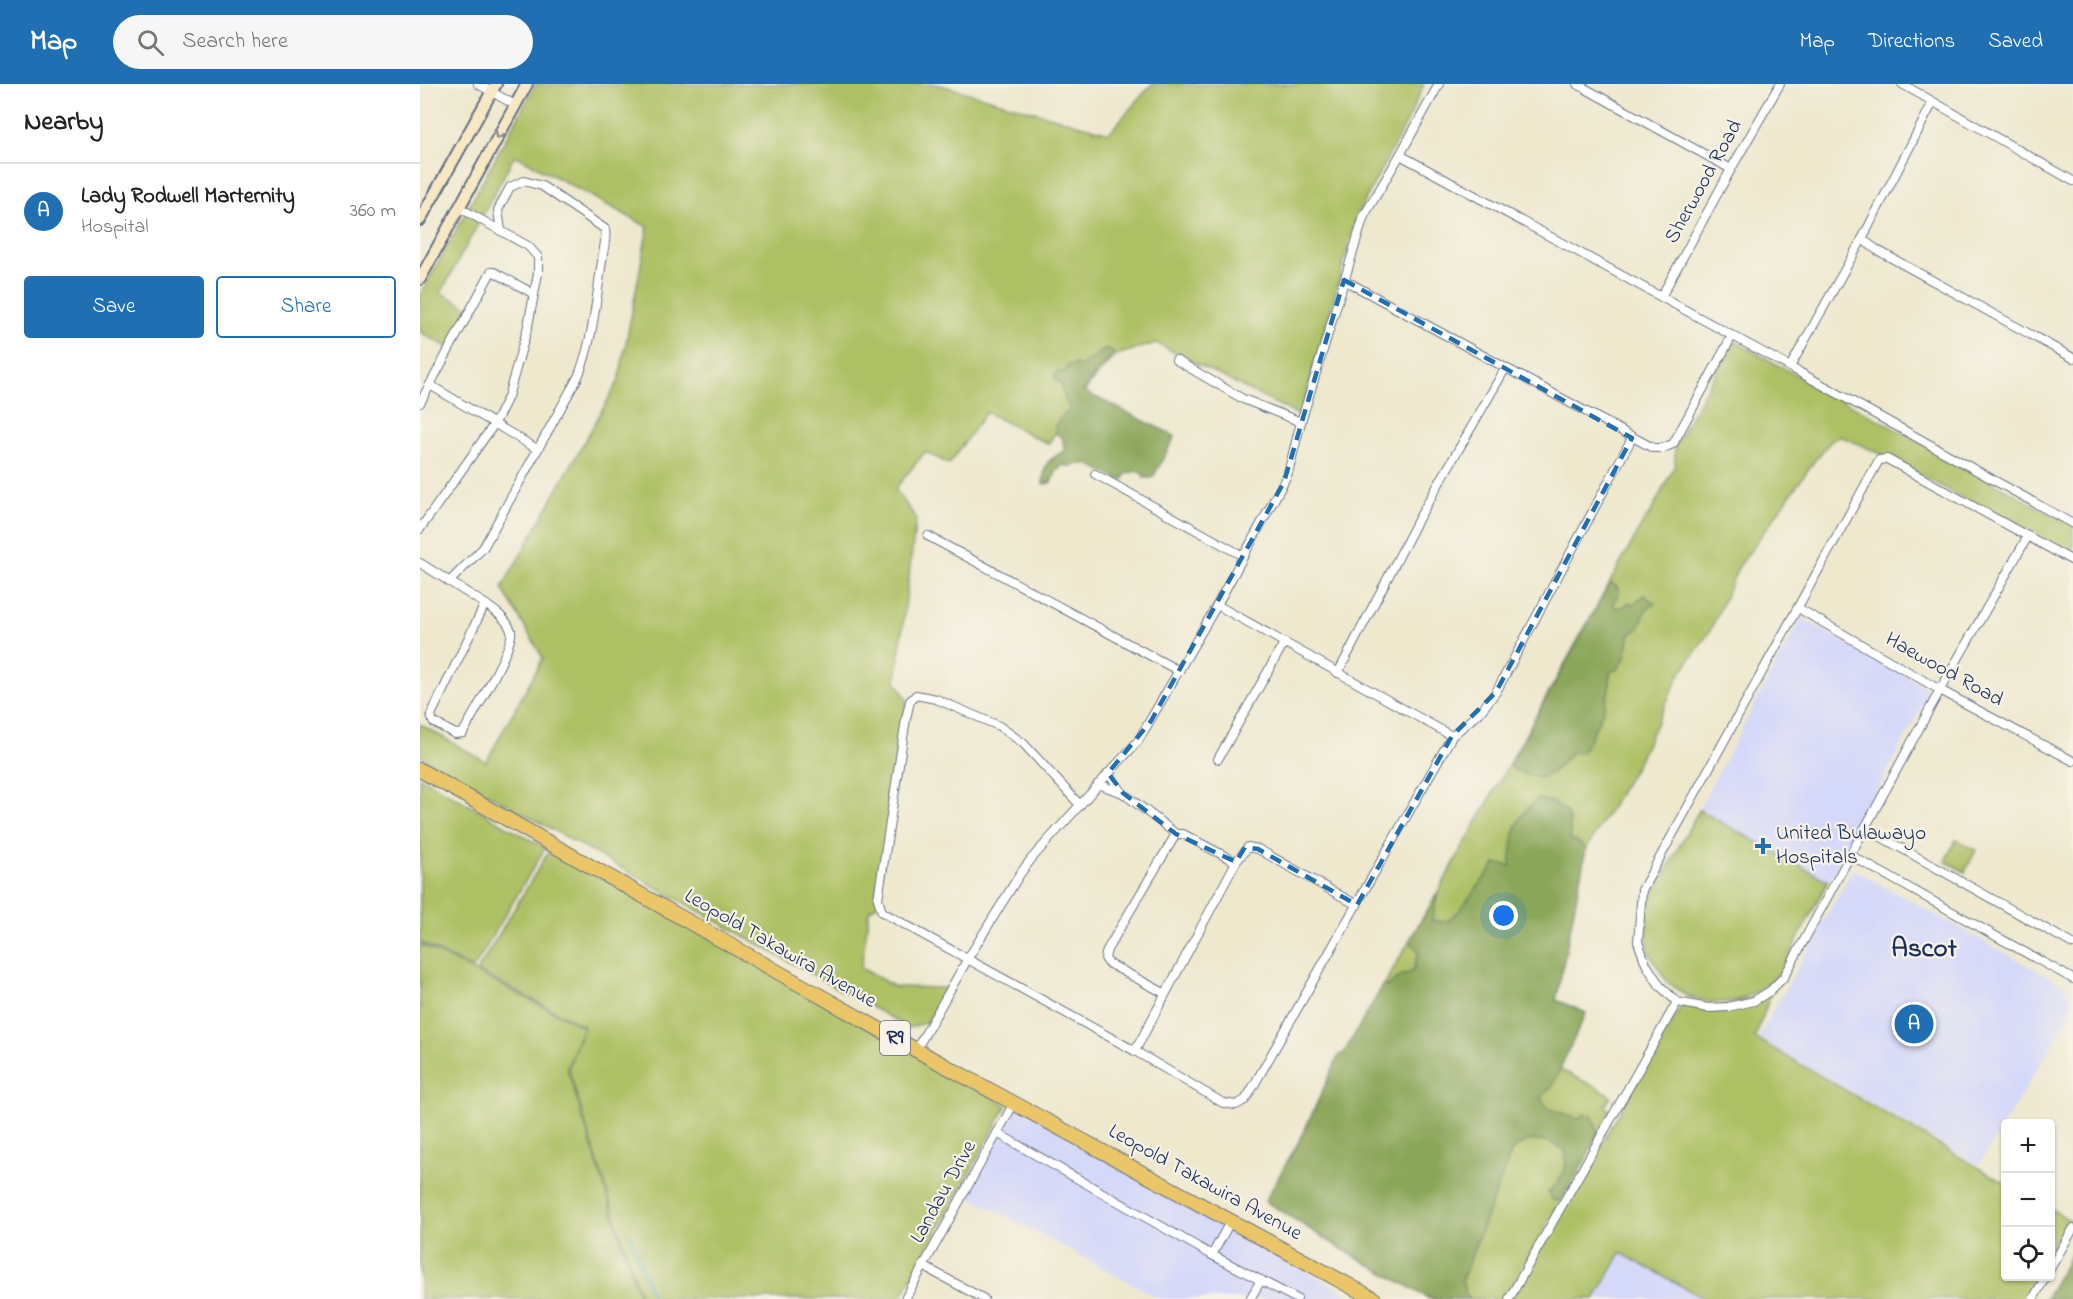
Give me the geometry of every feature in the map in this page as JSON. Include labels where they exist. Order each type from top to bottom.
[{"type":"highway","name":"Leopold Takawira Avenue","points":[[420,770],[916,1050],[1374,1299]]},
{"type":"main road","points":[[420,279],[527,84]]},
{"type":"main road","points":[[420,220],[493,88]]},
{"type":"street","points":[[478,84],[493,88],[515,105]]},
{"type":"street","points":[[916,1050],[1020,873],[1138,741],[1244,556],[1284,482],[1364,216],[1439,84]]},
{"type":"street","points":[[1577,84],[1731,169]]},
{"type":"street","name":"Sherwood Road","points":[[1661,297],[1780,84]]},
{"type":"street","points":[[1902,84],[2073,182]]},
{"type":"street","points":[[1790,367],[1862,238],[1933,102]]},
{"type":"street","points":[[1400,155],[2073,524]]},
{"type":"street","points":[[449,582],[483,548],[578,377],[584,363],[595,314],[606,231],[601,226],[542,186],[524,181],[510,188],[498,210],[501,231]]},
{"type":"street","points":[[420,529],[495,423],[508,397],[519,362],[538,273],[538,257],[528,246],[460,208]]},
{"type":"street","points":[[1862,238],[1877,250],[2073,358]]},
{"type":"street","points":[[420,403],[491,272],[534,294]]},
{"type":"street","points":[[1344,280],[1653,448],[1663,448],[1672,444],[1732,336]]},
{"type":"street","points":[[1176,360],[1243,399],[1301,422]]},
{"type":"street","points":[[1338,673],[1419,518],[1505,369]]},
{"type":"street","points":[[430,385],[537,449]]},
{"type":"street","points":[[1080,805],[1023,743],[999,726],[936,699],[920,695],[913,697],[906,719],[878,904],[882,912],[1135,1051],[1223,1103],[1236,1105],[1245,1100],[1452,735],[1481,711],[1496,692],[1632,438]]},
{"type":"street","points":[[2028,536],[1940,690],[1784,976],[1770,991],[1754,1001],[1728,1007],[1708,1008],[1677,1002],[1660,986],[1646,964],[1638,942],[1642,890],[1876,464],[1887,459],[2028,536],[2073,561]]},
{"type":"street","points":[[1095,474],[1244,556]]},
{"type":"street","points":[[928,536],[1179,671]]},
{"type":"street","points":[[420,563],[485,604],[505,621],[512,637],[506,654],[463,733],[455,734],[433,722],[431,715],[485,604]]},
{"type":"street","points":[[1217,605],[1452,735]]},
{"type":"street","name":"Haewood Road","points":[[1798,608],[1940,690],[2073,761]]},
{"type":"street","points":[[1218,759],[1284,643]]},
{"type":"street","points":[[1108,773],[1123,793],[1176,834],[1183,834],[1236,862]]},
{"type":"street","points":[[1098,784],[1123,793]]},
{"type":"street","points":[[1865,828],[2073,944]]},
{"type":"street","points":[[1164,993],[1108,963],[1105,958],[1107,950],[1176,834]]},
{"type":"street","points":[[1135,1051],[1236,862],[1248,847],[1258,849],[1357,905]]},
{"type":"street","points":[[1850,855],[2073,979]]},
{"type":"street","points":[[1509,1299],[1677,1002]]},
{"type":"street","name":"Landau Drive","points":[[905,1299],[1014,1103]]},
{"type":"street","points":[[998,1133],[1212,1255],[1297,1299]]},
{"type":"street","points":[[1212,1255],[1231,1220]]},
{"type":"street","points":[[2055,1260],[2073,1229]]},
{"type":"street","points":[[923,1266],[984,1299]]},
{"type":"street","points":[[1250,1299],[1261,1280]]},
{"type":"street","points":[[2033,1299],[2043,1281]]},
{"type":"highlighted area","points":[[1344,280],[1632,438],[1496,692],[1452,736],[1357,905],[1258,849],[1245,847],[1236,862],[1176,834],[1123,793],[1108,773],[1151,721],[1284,482]]},
{"type":"shaded area","name":"United Bulawayo Hospitals","points":[[1801,618],[1931,690],[1781,971],[1762,990],[1739,1001],[1714,1003],[1688,997],[1667,983],[1647,951],[1646,908]]},
{"type":"shaded area","points":[[1853,869],[2067,987],[2072,1011],[2007,1119],[2001,1119],[2001,1129],[1979,1165],[1758,1038]]},
{"type":"shaded area","points":[[1018,1107],[1356,1299],[1160,1299],[967,1195]]},
{"type":"shaded area","points":[[1621,1253],[1704,1299],[1596,1299]]},
{"type":"green space","points":[[536,84],[937,84],[1109,133],[1152,84],[1424,84],[1409,118],[1358,213],[1300,416],[1156,343],[1116,355],[1093,380],[1048,444],[986,412],[949,464],[925,452],[895,489],[916,518],[896,681],[907,700],[877,905],[869,911],[861,968],[895,987],[948,988],[927,1022],[909,1028],[420,756],[420,724],[486,762],[543,658],[502,588],[619,380],[648,227],[515,155],[441,293],[470,308],[449,348],[420,332],[420,295]]},
{"type":"green space","points":[[1734,341],[2073,526],[2073,559],[1888,457],[1840,436],[1832,440],[1815,460],[1738,568],[1710,631],[1680,674],[1637,764],[1586,849],[1556,1000],[1586,1013],[1559,1069],[1606,1092],[1611,1097],[1605,1106],[1610,1110],[1586,1159],[1504,1299],[1430,1299],[1337,1246],[1265,1201],[1302,1136],[1339,1055],[1344,1053],[1438,892],[1644,521],[1650,514],[1675,465],[1675,445]]},
{"type":"green space","points":[[1107,348],[1114,353],[1083,391],[1175,436],[1151,478],[1144,478],[1142,473],[1135,471],[1126,474],[1123,480],[1087,464],[1063,465],[1050,483],[1043,484],[1047,464],[1064,451],[1063,439],[1055,432],[1055,428],[1059,420],[1069,411],[1062,385],[1054,377],[1057,372],[1065,372],[1067,366],[1076,364],[1080,366]]},
{"type":"green space","points":[[1610,583],[1620,592],[1613,603],[1615,608],[1625,606],[1629,602],[1633,604],[1644,595],[1655,603],[1646,610],[1638,630],[1630,633],[1625,658],[1618,669],[1610,672],[1609,691],[1597,725],[1581,753],[1571,752],[1550,774],[1537,777],[1520,772],[1509,766]]},
{"type":"green space","points":[[420,777],[545,848],[473,969],[420,942]]},
{"type":"green space","points":[[1538,799],[1554,803],[1567,813],[1570,839],[1577,841],[1586,849],[1556,1000],[1586,1013],[1552,1086],[1541,1098],[1547,1108],[1578,1119],[1584,1114],[1592,1116],[1598,1131],[1586,1159],[1561,1201],[1553,1200],[1548,1192],[1563,1174],[1566,1163],[1565,1150],[1549,1142],[1528,1140],[1512,1150],[1462,1280],[1466,1295],[1471,1299],[1430,1299],[1337,1246],[1265,1201],[1302,1136],[1339,1055],[1344,1053],[1383,985],[1388,986],[1400,976],[1413,971],[1419,951],[1409,941],[1438,892],[1432,921],[1447,921],[1460,910],[1496,863],[1510,866],[1519,821]]},
{"type":"green space","points":[[1699,810],[1828,881],[1781,971],[1762,989],[1739,1000],[1714,1003],[1689,997],[1667,982],[1648,951],[1646,908]]},
{"type":"green space","points":[[1956,840],[1976,850],[1965,872],[1945,861]]},
{"type":"green space","points":[[550,849],[1007,1105],[900,1299],[641,1299],[568,1068],[584,1026],[477,971]]},
{"type":"green space","points":[[420,944],[583,1027],[567,1068],[640,1299],[420,1299]]},
{"type":"green space","points":[[1771,993],[1755,1038],[2001,1181],[2001,1281],[2036,1281],[2025,1299],[1705,1299],[1621,1253],[1595,1299],[1511,1299],[1682,1005],[1708,1010]]},
{"type":"green space","points":[[2055,1211],[2070,1220],[2055,1247]]},
{"type":"green space","points":[[2073,1251],[2073,1299],[2045,1299]]},
{"type":"waterway","points":[[630,1234],[653,1299]]},
{"type":"place","name":"United Bulawayo Hospitals","points":[[1763,846]]},
{"type":"place","name":"Lady Rodwell Marternity","points":[[1914,1024]]},
{"type":"district","name":"Ascot","points":[[1924,949]]}]
